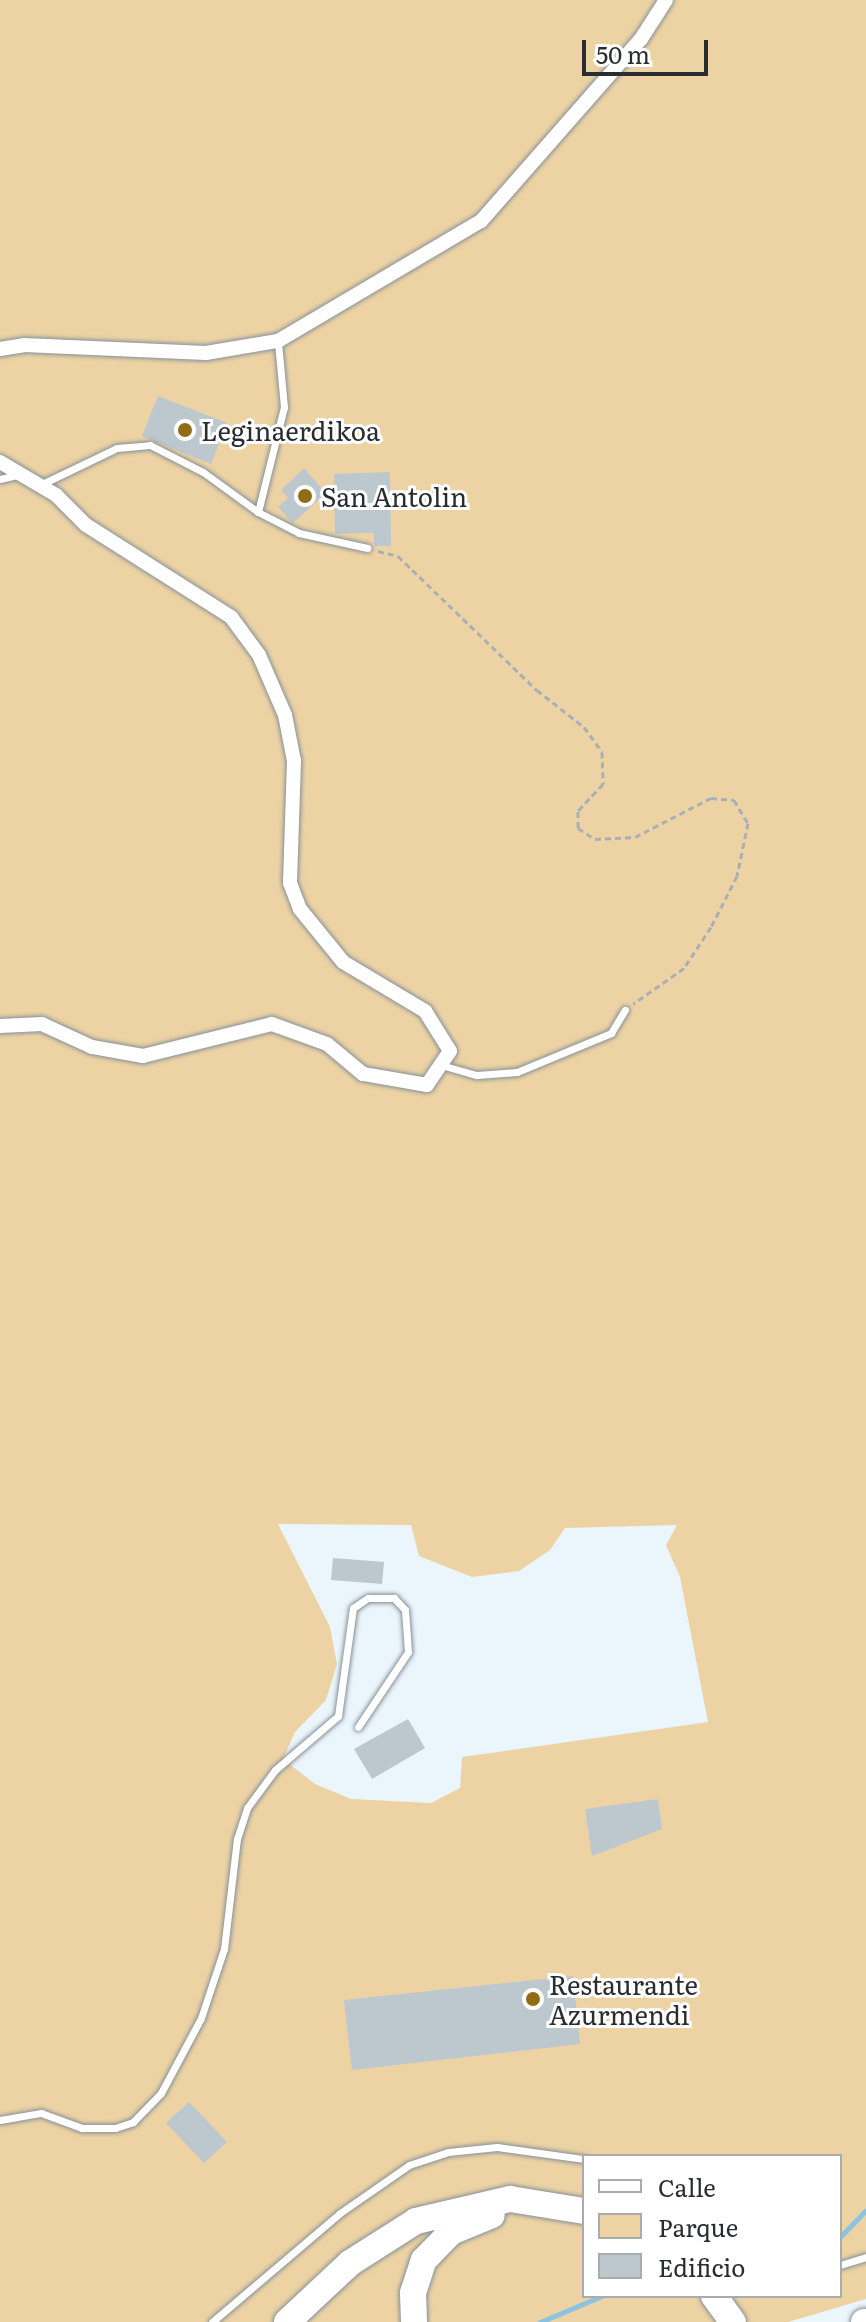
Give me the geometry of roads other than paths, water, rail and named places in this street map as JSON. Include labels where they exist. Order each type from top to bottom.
[{"type":"highway","points":[[287,2322],[350,2263],[416,2221],[469,2205],[510,2199],[582,2214]]},
{"type":"highway","points":[[414,2322],[417,2273],[436,2245],[462,2225],[528,2211],[582,2214]]},
{"type":"highway","points":[[715,2298],[733,2322]]},
{"type":"street","points":[[0,349],[39,345],[206,353],[278,341],[481,221],[641,39],[666,0]]},
{"type":"street","points":[[0,462],[17,475],[39,485],[86,525],[231,617],[259,655],[285,715],[294,761],[290,883],[300,909],[343,962],[425,1011],[450,1051],[427,1085],[363,1074],[327,1044],[272,1024],[143,1056],[92,1047],[42,1024],[0,1026]]},
{"type":"lane","points":[[258,512],[284,407],[278,341]]},
{"type":"lane","points":[[39,485],[117,448],[150,445],[203,472],[258,512],[299,533],[367,548]]},
{"type":"lane","points":[[0,479],[17,475]]},
{"type":"lane","points":[[441,1065],[477,1075],[517,1072],[611,1033],[625,1010]]},
{"type":"lane","points":[[0,2120],[41,2113],[82,2128],[115,2128],[140,2116],[161,2093],[201,2018],[224,1949],[237,1839],[247,1808],[275,1770],[338,1716],[353,1608],[368,1598],[394,1598],[405,1610],[408,1652],[358,1727]]},
{"type":"lane","points":[[212,2322],[340,2213],[409,2165],[448,2152],[497,2147],[582,2159]]},
{"type":"lane","points":[[842,2264],[866,2257]]},
{"type":"waterway","points":[[842,2235],[866,2210]]},
{"type":"waterway","points":[[540,2322],[597,2298]]},
{"type":"place","name":"Leginaerdikoa","points":[[185,430]]},
{"type":"place","name":"San Antolin","points":[[305,496]]},
{"type":"place","name":"Restaurante Azurmendi","points":[[533,1999]]}]
